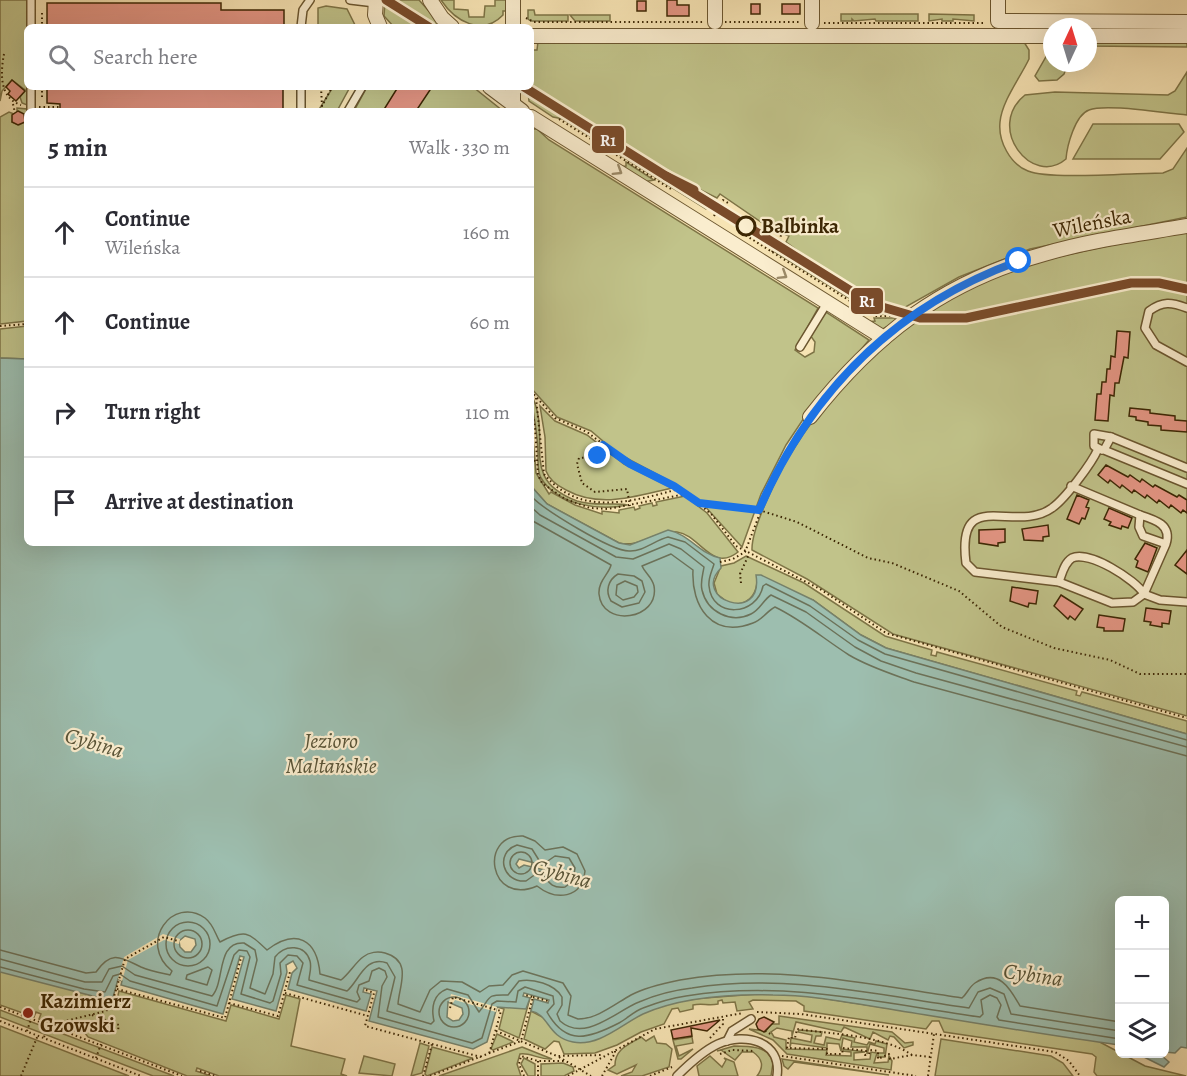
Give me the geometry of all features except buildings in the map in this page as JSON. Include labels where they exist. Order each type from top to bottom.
[{"type":"street","points":[[430,0],[439,15],[449,24]]},
{"type":"street","points":[[513,0],[513,24]]},
{"type":"street","points":[[715,0],[715,29]]},
{"type":"street","points":[[812,0],[812,29]]},
{"type":"street","points":[[998,0],[992,22],[1187,22]]},
{"type":"street","points":[[376,2],[375,15],[379,24]]},
{"type":"street","points":[[534,36],[715,29],[812,29],[1043,36]]},
{"type":"street","points":[[1097,36],[1187,36]]},
{"type":"street","points":[[494,90],[515,108]]},
{"type":"street","points":[[513,90],[516,108]]},
{"type":"street","points":[[534,119],[884,338]]},
{"type":"street","name":"Wileńska","points":[[810,417],[841,377],[884,338],[928,305],[999,268],[1060,249],[1187,226]]},
{"type":"lane","points":[[31,24],[32,0]]},
{"type":"lane","points":[[301,24],[303,10],[310,0]]},
{"type":"lane","points":[[350,0],[376,2]]},
{"type":"lane","points":[[992,22],[998,36]]},
{"type":"lane","points":[[25,107],[30,90]]},
{"type":"lane","points":[[301,108],[302,90]]},
{"type":"lane","points":[[350,108],[360,90]]},
{"type":"lane","points":[[800,347],[827,302]]},
{"type":"lane","points":[[1187,308],[1167,302],[1157,304],[1149,311],[1145,328],[1156,345],[1187,362]]},
{"type":"lane","points":[[1187,468],[1111,437],[1094,434],[1092,442],[1101,450],[1187,484]]},
{"type":"lane","points":[[1071,486],[1163,524],[1168,533],[1166,544],[1144,594],[1132,602],[1105,602],[1059,582],[971,570],[965,558],[966,530],[976,518],[1031,514],[1052,508],[1111,437]]},
{"type":"lane","points":[[1140,515],[1140,532],[1166,544]]},
{"type":"lane","points":[[1059,582],[1068,562],[1074,558],[1088,557],[1138,584],[1144,594],[1160,600],[1187,602]]},
{"type":"lane","points":[[727,1041],[732,1031],[751,1019]]},
{"type":"lane","points":[[677,1076],[706,1052],[727,1041],[764,1044],[775,1055],[777,1076]]},
{"type":"path","points":[[42,13],[42,24]]},
{"type":"path","points":[[526,15],[528,21],[534,22],[715,29],[812,29],[992,22]]},
{"type":"path","points":[[4,54],[1,68],[3,91],[14,103],[25,107],[60,107]]},
{"type":"path","points":[[42,90],[42,97]]},
{"type":"path","points":[[321,90],[322,106],[330,90]]},
{"type":"path","points":[[18,99],[25,107]]},
{"type":"path","points":[[14,103],[15,113]]},
{"type":"path","points":[[554,118],[562,120],[674,191]]},
{"type":"path","points":[[714,216],[723,200],[729,204]]},
{"type":"path","points":[[734,228],[773,250],[874,316],[900,316]]},
{"type":"path","points":[[773,250],[781,236],[776,233]]},
{"type":"path","points":[[768,246],[773,250]]},
{"type":"path","points":[[0,326],[24,324]]},
{"type":"path","points":[[536,396],[553,417],[587,432],[630,464],[687,494],[699,503],[732,541],[745,552],[820,589],[886,633],[1187,718]]},
{"type":"path","points":[[536,396],[541,426],[542,467],[548,479],[566,494],[603,504],[679,489]]},
{"type":"path","points":[[720,561],[733,559],[745,552],[759,510],[775,474],[810,417]]},
{"type":"path","points":[[534,419],[537,463],[542,483],[564,499],[590,508],[630,506],[687,494]]},
{"type":"path","points":[[603,445],[597,457],[579,458],[578,468],[582,483],[595,492],[627,489],[630,506]]},
{"type":"path","points":[[534,460],[537,463]]},
{"type":"path","points":[[699,503],[759,510],[797,522],[868,558],[892,564],[959,591],[1002,627],[1054,648],[1110,660],[1140,674],[1187,674]]},
{"type":"path","points":[[741,583],[740,574],[749,554]]},
{"type":"path","points":[[49,1025],[106,1011],[111,1007],[125,959],[164,938],[178,941]]},
{"type":"path","points":[[117,989],[225,1018],[242,958]]},
{"type":"path","points":[[229,1003],[278,1016],[290,972]]},
{"type":"path","points":[[366,990],[374,993],[365,1026],[481,1057]]},
{"type":"path","points":[[285,993],[368,1016]]},
{"type":"path","points":[[525,995],[548,1001]]},
{"type":"path","points":[[521,1041],[533,997]]},
{"type":"path","points":[[450,1008],[453,998],[501,1011],[489,1054]]},
{"type":"path","points":[[0,1007],[101,1044],[174,1075],[182,1076]]},
{"type":"path","points":[[568,1076],[655,1029],[758,1011],[801,1014],[1055,1052],[1069,1061],[1080,1076]]},
{"type":"path","points":[[89,1014],[118,1025],[118,1030]]},
{"type":"path","points":[[27,1031],[32,1018]]},
{"type":"path","points":[[0,1021],[141,1076]]},
{"type":"path","points":[[44,1037],[49,1025]]},
{"type":"path","points":[[912,1054],[890,1059],[887,1054],[886,1057],[878,1059],[878,1051],[870,1050],[869,1054],[865,1054],[866,1051],[843,1048],[842,1054],[837,1055],[827,1054],[827,1049],[787,1048],[789,1037],[795,1038],[797,1029],[813,1029],[885,1042],[912,1054],[930,1057]]},
{"type":"path","points":[[496,1031],[557,1056],[582,1068],[591,1076]]},
{"type":"path","points":[[765,1031],[772,1035]]},
{"type":"path","points":[[928,1076],[934,1034]]},
{"type":"path","points":[[21,1076],[38,1035]]},
{"type":"path","points":[[430,1076],[521,1041]]},
{"type":"path","points":[[96,1058],[101,1044]]},
{"type":"path","points":[[423,1076],[432,1044]]},
{"type":"path","points":[[602,1076],[615,1049]]},
{"type":"path","points":[[706,1052],[718,1054],[748,1050],[916,1076]]},
{"type":"path","points":[[557,1056],[604,1055]]},
{"type":"path","points":[[524,1076],[519,1064],[521,1056],[538,1061],[566,1061]]},
{"type":"path","points":[[538,1061],[538,1076]]},
{"type":"path","points":[[200,1071],[215,1076]]},
{"type":"green space","points":[[0,0],[27,0],[27,24],[24,24],[24,89],[12,80],[2,91],[0,101]]},
{"type":"green space","points":[[391,0],[419,0],[440,24],[428,24]]},
{"type":"green space","points":[[441,0],[454,0],[454,9],[468,10],[469,17],[484,17],[485,6],[495,6],[495,0],[507,0],[507,11],[503,11],[503,15],[489,24],[469,24],[447,8]]},
{"type":"green space","points":[[385,2],[420,24],[391,24],[384,16]]},
{"type":"green space","points":[[326,6],[347,9],[354,24],[318,24],[318,8]]},
{"type":"green space","points":[[528,10],[534,10],[535,15],[568,15],[568,21],[531,21],[528,19]]},
{"type":"green space","points":[[841,14],[918,14],[918,21],[876,21],[875,19],[854,21],[852,19],[852,21],[841,21]]},
{"type":"green space","points":[[929,14],[974,15],[974,21],[953,19],[953,21],[942,21],[942,19],[929,21]]},
{"type":"green space","points":[[570,15],[610,15],[610,21],[575,21]]},
{"type":"green space","points":[[1043,26],[1043,29],[1006,30],[1004,28]]},
{"type":"green space","points":[[1097,26],[1187,26],[1187,30],[1097,30]]},
{"type":"green space","points":[[538,41],[1024,42],[1029,50],[1029,59],[1008,98],[1000,122],[1003,144],[1016,163],[1028,171],[1039,174],[1163,173],[1173,169],[1187,148],[1187,217],[1030,249],[959,277],[907,306],[902,310],[904,312],[887,307],[856,292],[786,242],[789,236],[771,229],[720,194],[717,198],[664,172],[533,90],[534,50],[537,50]]},
{"type":"green space","points":[[1097,42],[1187,42],[1187,47],[1097,46]]},
{"type":"green space","points":[[1043,62],[1043,72],[1065,72],[1057,80],[1039,81],[1035,76]]},
{"type":"green space","points":[[1187,72],[1187,115],[1123,108],[1089,110],[1076,124],[1066,159],[1053,166],[1040,166],[1028,160],[1018,150],[1011,137],[1010,123],[1014,108],[1025,95],[1055,92],[1168,95],[1175,91]]},
{"type":"green space","points":[[27,90],[27,105],[22,103],[20,97]]},
{"type":"green space","points":[[331,90],[348,90],[339,108],[320,108]]},
{"type":"green space","points":[[365,90],[477,90],[499,108],[356,108]]},
{"type":"green space","points":[[528,92],[708,206],[706,209],[563,119],[553,117],[529,101]]},
{"type":"green space","points":[[17,108],[24,109],[24,115],[17,112]]},
{"type":"green space","points":[[9,112],[14,114],[12,122],[19,125],[24,122],[24,321],[0,324],[0,117]]},
{"type":"green space","points":[[1093,124],[1179,124],[1184,132],[1160,159],[1073,159]]},
{"type":"green space","points":[[534,129],[818,308],[795,350],[805,357],[814,352],[815,342],[810,335],[826,312],[869,340],[806,415],[786,445],[761,494],[742,547],[701,502],[675,484],[617,453],[591,431],[557,417],[534,391]]},
{"type":"green space","points":[[626,162],[654,180],[643,182],[618,167],[626,166]]},
{"type":"green space","points":[[1187,231],[1187,716],[893,634],[807,579],[752,550],[756,529],[766,503],[783,467],[803,434],[820,411],[858,369],[924,315],[975,284],[1009,271],[1059,257]]},
{"type":"green space","points":[[777,248],[848,293],[895,314],[875,314],[775,252]]},
{"type":"green space","points":[[874,318],[895,318],[897,321],[881,330],[867,322],[875,321]]},
{"type":"green space","points":[[24,326],[24,359],[0,358],[0,329]]},
{"type":"green space","points":[[534,402],[539,426],[542,469],[547,481],[558,492],[577,501],[591,504],[627,505],[592,506],[568,500],[557,494],[541,478]]},
{"type":"green space","points":[[540,406],[555,421],[587,435],[624,464],[672,488],[632,497],[605,500],[579,496],[563,488],[546,471],[545,437]]},
{"type":"green space","points":[[534,449],[536,473],[549,494],[551,492],[575,505],[602,514],[602,511],[619,513],[619,510],[634,507],[635,510],[640,508],[639,506],[652,503],[653,506],[657,505],[656,502],[685,496],[707,513],[738,552],[729,557],[713,556],[693,539],[677,532],[669,532],[634,543],[619,543],[547,504],[534,489]]},
{"type":"green space","points":[[746,556],[804,583],[885,636],[932,650],[931,655],[936,656],[937,652],[1077,691],[1076,695],[1080,696],[1082,692],[1187,721],[1187,734],[886,648],[861,635],[813,600],[757,583],[754,593],[748,600],[730,604],[717,594],[714,583],[721,566],[734,563]]},
{"type":"green space","points":[[0,967],[96,995],[116,1004],[119,991],[226,1021],[231,1005],[279,1019],[286,995],[300,999],[291,1046],[345,1059],[341,1074],[347,1076],[219,1076],[197,1068],[196,1071],[211,1076],[187,1076],[88,1037],[85,1033],[87,1025],[81,1024],[78,1030],[73,1031],[39,1019],[41,1014],[36,1012],[34,1017],[0,1005]]},
{"type":"green space","points":[[782,992],[1096,1040],[1115,1050],[1115,1058],[1130,1058],[1145,1066],[1186,1076],[1097,1076],[1094,1072],[1096,1057],[1092,1054],[944,1032],[939,1021],[932,1021],[926,1029],[804,1011],[804,1006],[796,1001],[753,1000],[749,1002],[753,1009],[737,1011],[735,1002],[723,1003],[722,1000],[718,1001],[718,1004],[693,1005],[693,1009],[680,1012],[678,1008],[672,1009],[664,1024],[595,1053],[564,1054],[559,1042],[554,1041],[545,1049],[524,1039],[531,1011],[544,1018],[624,1022],[665,1001]]},
{"type":"green space","points":[[530,998],[519,1038],[499,1029],[504,1009],[497,1007]]},
{"type":"green space","points":[[0,1010],[174,1076],[153,1076],[0,1017]]},
{"type":"green space","points":[[779,1016],[892,1032],[905,1043],[913,1042],[913,1045],[904,1048],[894,1037],[890,1036],[888,1040],[873,1032],[870,1039],[844,1027],[841,1032],[796,1022],[792,1036],[792,1031],[777,1028],[771,1032],[774,1037],[786,1040],[786,1049],[827,1050],[826,1055],[851,1056],[851,1052],[843,1051],[843,1049],[865,1052],[854,1053],[854,1060],[870,1059],[871,1052],[877,1053],[874,1063],[888,1062],[889,1056],[892,1061],[891,1070],[787,1054],[773,1040],[749,1029],[766,1031],[771,1024],[779,1024]]},
{"type":"green space","points":[[0,1026],[129,1076],[0,1076]]},
{"type":"green space","points":[[799,1030],[822,1032],[821,1036],[816,1036],[814,1043],[824,1045],[826,1037],[840,1040],[842,1035],[855,1038],[854,1042],[867,1045],[869,1042],[875,1044],[876,1041],[887,1044],[885,1057],[878,1057],[878,1053],[884,1053],[884,1048],[870,1044],[867,1054],[867,1047],[851,1047],[852,1041],[843,1038],[841,1051],[839,1044],[827,1043],[827,1048],[791,1043],[790,1047],[791,1038],[811,1042],[812,1035],[798,1032]]},
{"type":"green space","points":[[497,1034],[513,1042],[491,1049]]},
{"type":"green space","points":[[654,1036],[657,1043],[666,1044],[672,1049],[669,1067],[642,1076],[621,1076],[632,1072],[636,1065],[617,1074],[608,1070],[615,1065],[617,1055],[623,1048],[641,1037],[646,1041]]},
{"type":"green space","points":[[692,1037],[693,1043],[676,1046],[679,1056],[693,1049],[678,1059],[673,1040]]},
{"type":"green space","points":[[941,1039],[1051,1056],[1063,1063],[1073,1076],[935,1076]]},
{"type":"green space","points":[[420,1043],[429,1046],[422,1073],[411,1076]]},
{"type":"green space","points":[[734,1046],[758,1048],[768,1053],[773,1063],[771,1076],[757,1076],[761,1063],[759,1057],[753,1052],[742,1052],[735,1060],[721,1050],[717,1051]]},
{"type":"green space","points":[[432,1047],[473,1058],[427,1076],[425,1074]]},
{"type":"green space","points":[[522,1047],[552,1059],[520,1054],[517,1064],[521,1076],[439,1076]]},
{"type":"green space","points":[[364,1056],[395,1064],[392,1076],[359,1073]]},
{"type":"green space","points":[[710,1056],[722,1067],[726,1060],[724,1058],[734,1062],[738,1076],[699,1076],[697,1066]]},
{"type":"green space","points":[[524,1058],[535,1064],[535,1076],[528,1076],[521,1064]]},
{"type":"green space","points":[[782,1059],[889,1075],[794,1062],[788,1069],[784,1066]]},
{"type":"green space","points":[[563,1063],[573,1067],[574,1071],[564,1076],[541,1076],[541,1064]]},
{"type":"water","name":"Jezioro Maltańskie","points":[[0,358],[24,359],[24,546],[534,546],[534,489],[547,504],[619,543],[630,545],[668,530],[682,536],[706,552],[720,558],[721,568],[714,579],[715,589],[721,597],[730,602],[740,603],[750,599],[756,590],[756,575],[761,575],[813,600],[861,635],[886,648],[1187,734],[1187,1048],[1181,1047],[1175,1053],[1169,1052],[1169,896],[1115,896],[1115,1044],[834,1000],[788,995],[724,996],[690,1000],[643,1014],[610,1034],[583,1043],[564,1039],[553,1031],[542,1016],[531,1011],[534,999],[548,1003],[549,1000],[524,993],[523,996],[530,998],[526,1009],[497,1007],[487,1042],[473,1049],[369,1021],[377,991],[364,988],[363,992],[371,994],[366,1011],[288,989],[292,973],[297,968],[293,961],[286,965],[287,972],[276,1011],[232,999],[244,957],[240,956],[223,1014],[121,985],[122,981],[118,979],[112,1001],[0,972]],"holes":[[[519,859],[562,870],[561,874],[524,865],[519,868],[516,864]],[[185,936],[195,939],[196,945],[191,952],[185,952],[180,947],[179,941]],[[448,1002],[462,1008],[463,1014],[459,1020],[453,1021],[447,1017]]]},
{"type":"water","points":[[1146,1058],[1164,1058],[1169,1062],[1164,1067]]},
{"type":"pier","points":[[163,934],[180,939],[179,944],[164,940],[128,960],[122,981],[118,979],[124,957]]},
{"type":"pier","points":[[451,994],[497,1007],[496,1012],[455,1000],[453,1003],[449,1002]]},
{"type":"transit line","name":"R1","points":[[386,0],[424,24]]},
{"type":"transit line","name":"R1","points":[[529,90],[666,176],[694,190]]},
{"type":"transit line","name":"R1","points":[[666,176],[872,304],[920,318],[966,318],[1131,283],[1159,283],[1187,289]]},
{"type":"place","name":"Balbinka","points":[[746,226]]},
{"type":"place","name":"Kazimierz Gzowski","points":[[28,1013]]},
{"type":"route","points":[[598,456],[603,445],[630,464],[674,486],[699,503],[759,510],[775,474],[795,440],[810,417],[855,362],[928,305],[964,284],[1019,261]]},
{"type":"water label","name":"Cybina","points":[[94,743]]},
{"type":"water label","name":"Cybina","points":[[562,874]]},
{"type":"water label","name":"Cybina","points":[[1033,975]]}]
